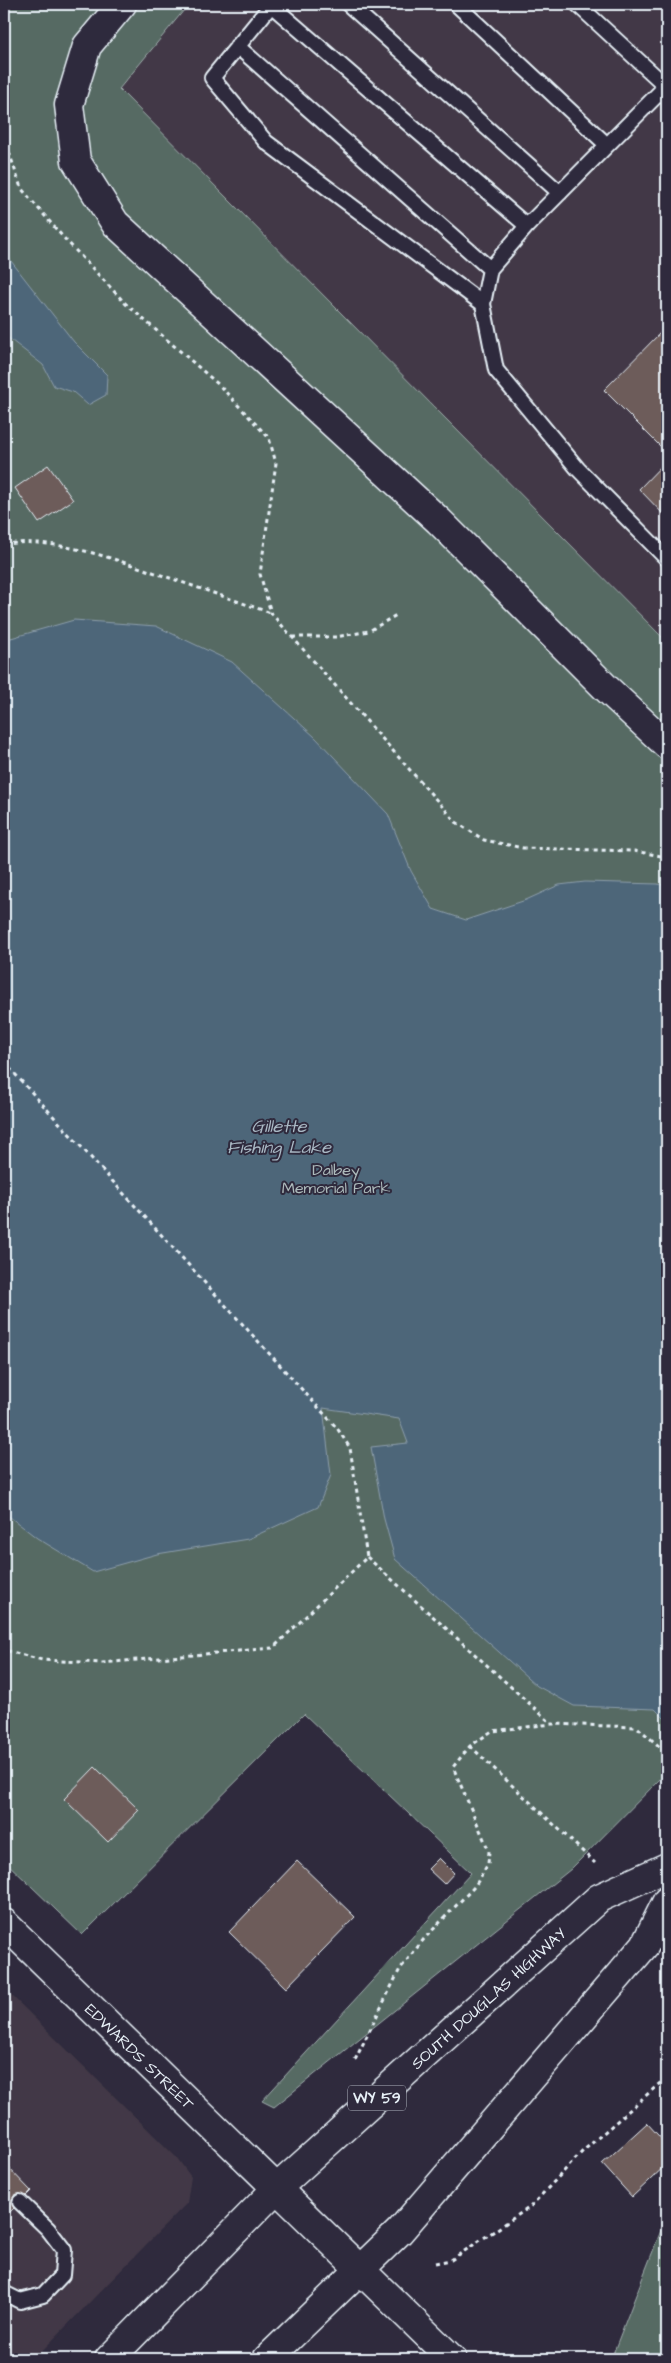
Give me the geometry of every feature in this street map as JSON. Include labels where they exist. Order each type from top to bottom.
[{"type":"main road","points":[[122,4],[87,46],[69,105],[76,161],[115,223],[440,521],[605,687],[667,745]]},
{"type":"main road","name":"SOUTH DOUGLAS HIGHWAY","points":[[109,2359],[276,2189],[599,1898],[667,1867]]},
{"type":"main road","points":[[267,2359],[400,2231],[644,1945],[667,1901]]},
{"type":"main road","name":"EDWARDS STREET","points":[[4,1923],[452,2359]]},
{"type":"lane","points":[[483,304],[266,142],[212,78],[271,4],[527,226]]},
{"type":"lane","points":[[348,4],[560,193]]},
{"type":"lane","points":[[456,4],[607,145]]},
{"type":"lane","points":[[577,4],[667,86],[527,226],[490,268],[483,304],[496,370],[578,469],[667,559]]},
{"type":"lane","points":[[237,46],[490,268]]},
{"type":"lane","points":[[4,2293],[20,2301],[44,2294],[62,2275],[64,2250],[48,2230],[20,2202]]},
{"type":"path","points":[[4,137],[21,188],[62,236],[126,304],[219,385],[269,438],[276,463],[260,574],[271,613],[456,822],[484,840],[523,848],[634,851],[667,857]]},
{"type":"path","points":[[4,545],[12,543],[58,546],[107,556],[271,613]]},
{"type":"path","points":[[291,637],[336,637],[369,632],[398,614]]},
{"type":"path","points":[[4,1062],[337,1428],[350,1448],[367,1557],[552,1724]]},
{"type":"path","points":[[4,1650],[42,1660],[102,1663],[273,1648],[367,1557]]},
{"type":"path","points":[[355,2060],[400,1970],[424,1939],[475,1886],[488,1864],[490,1851],[453,1767],[470,1746],[492,1731],[552,1724],[637,1727],[667,1753]]},
{"type":"path","points":[[470,1746],[595,1863]]},
{"type":"path","points":[[435,2263],[451,2260],[530,2207],[583,2151],[667,2077]]},
{"type":"shaded area","points":[[189,4],[667,4],[667,642],[119,89]]},
{"type":"shaded area","points":[[4,1988],[177,2158],[191,2177],[187,2203],[34,2359],[4,2359]]},
{"type":"green space","name":"Dalbey Memorial Park","points":[[4,4],[189,4],[119,89],[667,642],[667,1772],[571,1869],[274,2107],[262,2101],[471,1873],[304,1714],[82,1935],[4,1860]]},
{"type":"green space","points":[[667,2215],[667,2359],[611,2359]]},
{"type":"water","points":[[4,252],[74,342],[107,375],[106,395],[88,405],[73,392],[54,386],[43,365],[7,337],[4,332]]},
{"type":"water","name":"Gillette Fishing Lake","points":[[74,620],[156,626],[232,662],[315,737],[388,814],[411,871],[433,909],[466,920],[526,900],[559,885],[585,882],[658,884],[667,886],[667,1721],[655,1709],[574,1706],[537,1686],[395,1559],[384,1519],[371,1447],[408,1443],[399,1419],[323,1408],[331,1475],[318,1507],[248,1539],[157,1554],[93,1572],[37,1538],[6,1514],[4,1515],[4,640]]},
{"type":"building","points":[[667,326],[667,453],[604,390]]},
{"type":"building","points":[[667,460],[667,518],[639,489]]},
{"type":"building","points":[[48,465],[73,500],[39,523],[15,488]]},
{"type":"building","points":[[95,1767],[139,1810],[108,1842],[64,1799]]},
{"type":"building","points":[[439,1858],[454,1873],[444,1884],[428,1869]]},
{"type":"building","points":[[297,1861],[355,1917],[286,1988],[229,1932]]},
{"type":"building","points":[[647,2123],[667,2145],[667,2164],[632,2197],[602,2164]]},
{"type":"building","points":[[4,2163],[31,2191],[4,2218]]}]
